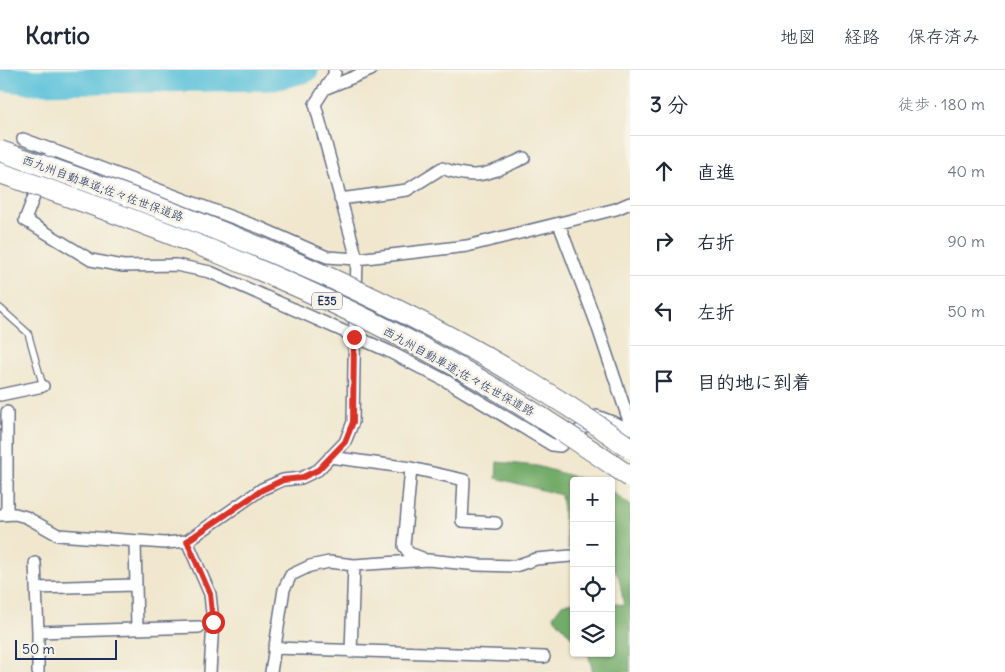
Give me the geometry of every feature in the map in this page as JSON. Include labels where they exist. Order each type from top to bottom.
[{"type":"highway","name":"西九州自動車道;佐々佐世保道路","points":[[0,151],[215,229],[314,270],[385,304],[528,382],[630,448]]},
{"type":"highway","name":"西九州自動車道;佐々佐世保道路","points":[[0,173],[208,248],[376,324],[519,402],[630,476]]},
{"type":"street","points":[[324,89],[372,70]]},
{"type":"street","points":[[7,412],[4,515],[26,517],[58,535],[135,542],[165,543],[187,541],[262,490],[283,480],[301,478],[318,470],[345,442],[353,422],[357,259],[315,104],[334,72]]},
{"type":"street","points":[[23,138],[261,228],[327,257],[357,259],[467,246],[559,224],[630,204]]},
{"type":"street","points":[[52,149],[24,220],[91,260],[122,266],[176,265],[210,272],[388,351],[448,382],[552,445],[560,446],[597,416],[630,429]]},
{"type":"street","points":[[340,199],[408,190],[442,168],[463,176],[481,176],[524,158]]},
{"type":"street","points":[[559,224],[596,322],[630,424]]},
{"type":"street","points":[[0,395],[42,386]]},
{"type":"street","points":[[330,456],[411,468],[464,480],[462,521],[496,523]]},
{"type":"street","points":[[411,468],[404,546],[409,553],[428,560]]},
{"type":"street","points":[[187,541],[210,594],[213,622],[210,672]]},
{"type":"street","points":[[135,542],[136,628]]},
{"type":"street","points":[[271,672],[284,589],[291,574],[310,566],[328,562],[354,565],[428,560],[478,566],[515,566],[536,559],[570,556]]},
{"type":"street","points":[[35,563],[38,672]]},
{"type":"street","points":[[351,652],[354,565]]},
{"type":"street","points":[[36,588],[134,584]]},
{"type":"street","points":[[38,632],[198,627]]},
{"type":"street","points":[[274,648],[351,652],[544,656]]},
{"type":"lane","points":[[0,308],[28,332],[42,386]]},
{"type":"green space","points":[[497,462],[537,466],[575,477],[570,477],[570,549],[568,548],[561,495],[496,478]]},
{"type":"green space","points":[[615,494],[630,505],[630,672],[593,672],[589,657],[615,657],[615,603],[624,606],[619,578],[615,570]]},
{"type":"green space","points":[[570,603],[570,635],[553,616],[562,604]]},
{"type":"waterway","points":[[0,78],[34,82],[273,78],[306,70]]},
{"type":"route","points":[[213,622],[210,594],[187,541],[262,490],[283,480],[301,478],[318,470],[345,442],[353,422],[354,337]]}]
